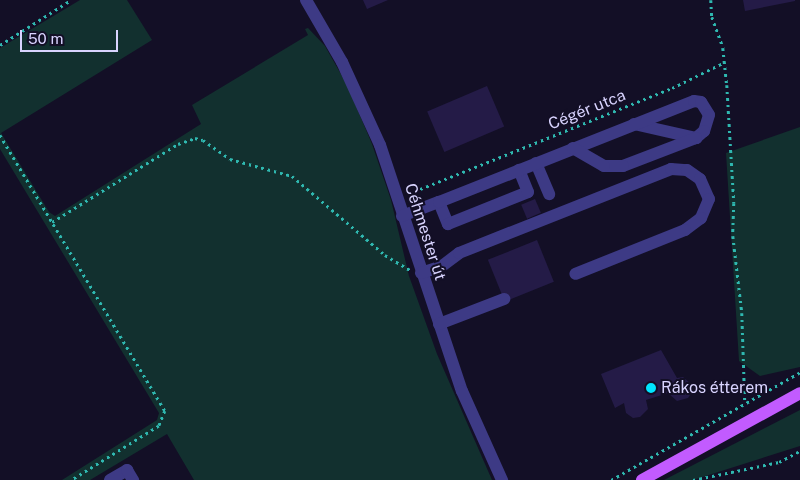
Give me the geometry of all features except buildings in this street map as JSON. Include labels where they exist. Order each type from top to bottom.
[{"type":"main road","points":[[642,480],[800,393]]},
{"type":"street","name":"Céhmester út","points":[[306,0],[342,62],[380,145],[402,216],[462,391],[502,480]]},
{"type":"street","points":[[402,216],[634,124],[694,101],[701,102],[709,115],[704,131],[696,138],[614,168],[574,148]]},
{"type":"street","points":[[634,124],[696,138]]},
{"type":"street","points":[[536,163],[549,194]]},
{"type":"street","points":[[421,273],[442,266],[459,253],[671,169],[687,170],[700,179],[709,198],[701,218],[685,230],[574,274]]},
{"type":"street","points":[[438,202],[448,224],[528,192],[519,170]]},
{"type":"street","points":[[439,324],[504,299]]},
{"type":"street","points":[[110,480],[127,470],[133,480]]},
{"type":"path","points":[[0,45],[71,0]]},
{"type":"path","points":[[711,0],[712,16],[725,62],[734,203],[733,236],[742,313],[745,403]]},
{"type":"path","name":"Cégér utca","points":[[397,199],[464,169],[672,88],[725,62]]},
{"type":"path","points":[[0,135],[165,411],[159,426],[72,480]]},
{"type":"path","points":[[52,222],[178,144],[195,138],[203,140],[230,159],[292,176],[402,268],[421,273]]},
{"type":"path","points":[[611,480],[800,372]]},
{"type":"path","points":[[693,480],[779,462],[800,451]]},
{"type":"green space","points":[[80,0],[127,0],[152,40],[1,133],[49,212],[55,216],[201,124],[192,105],[308,35],[305,29],[308,28],[325,46],[347,85],[372,144],[391,200],[409,276],[437,354],[492,480],[194,480],[167,434],[90,480],[62,480],[157,420],[159,413],[0,149],[0,48]]},
{"type":"green space","points":[[800,127],[800,367],[760,376],[739,361],[726,153]]},
{"type":"green space","points":[[800,410],[800,446],[693,480],[664,480]]},
{"type":"place","name":"Rákos étterem","points":[[651,388]]}]
